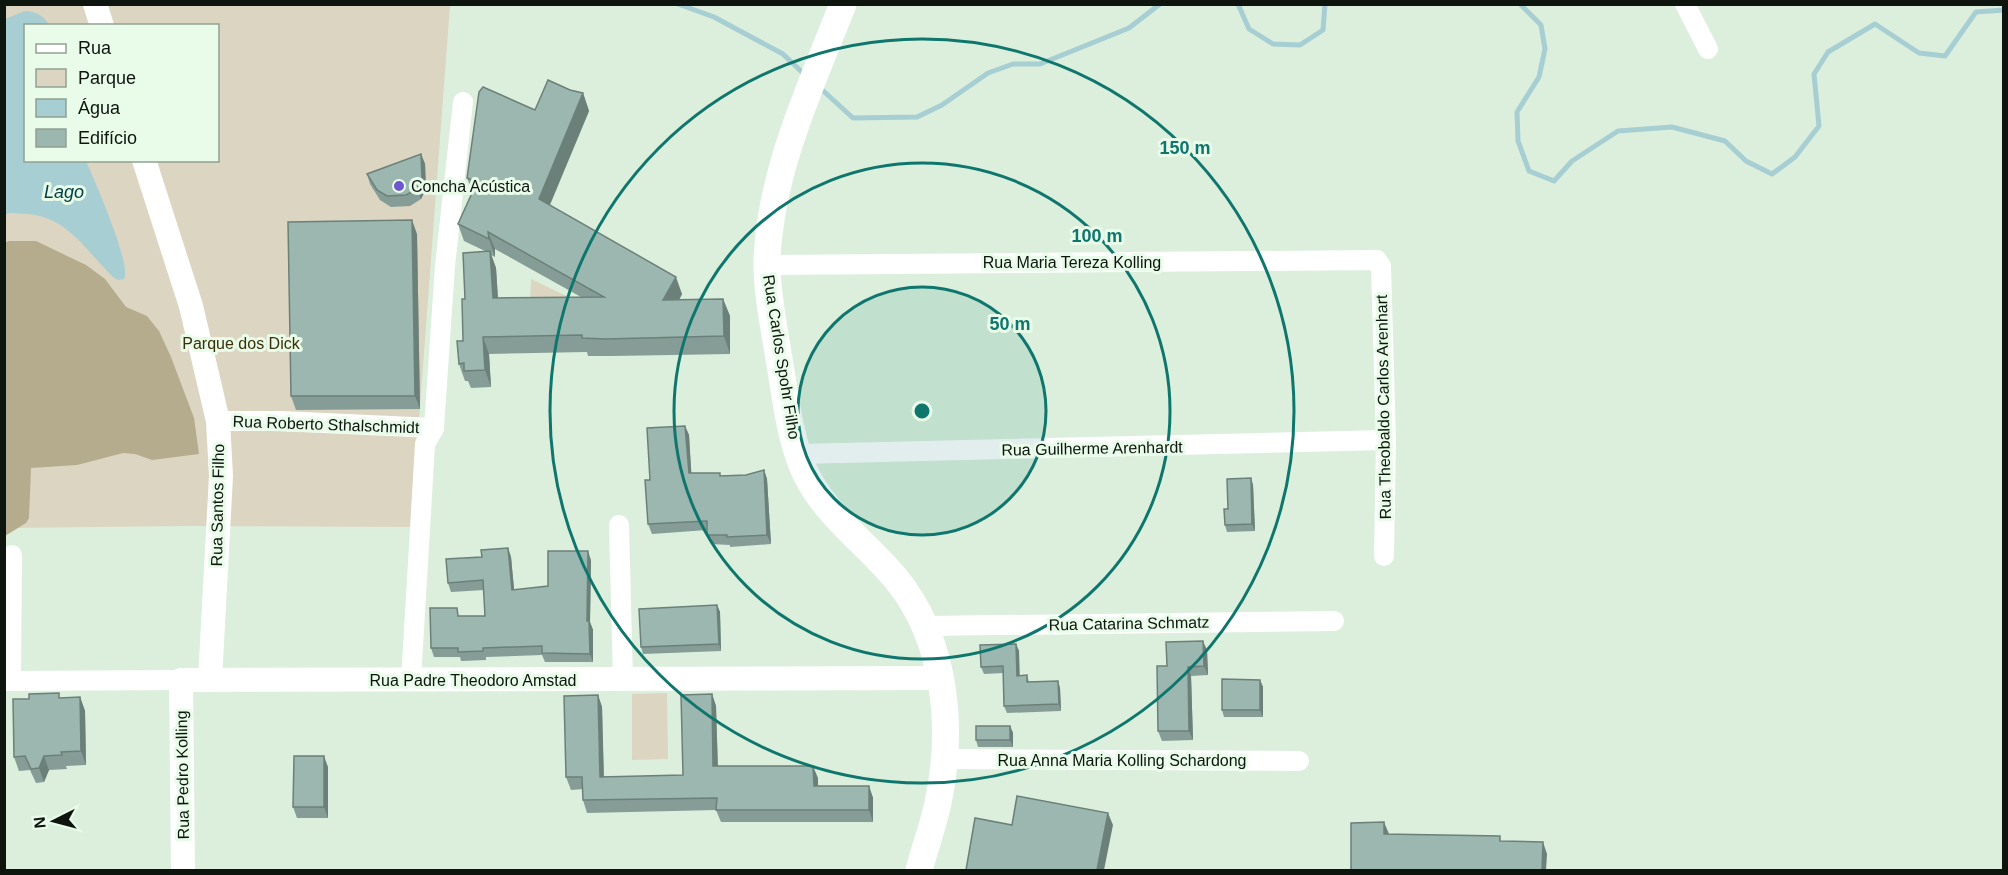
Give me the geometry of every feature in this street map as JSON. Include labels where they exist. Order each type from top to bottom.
[{"type":"main road","name":"Rua Carlos Spohr Filho","points":[[843,4],[784,162],[769,236],[767,266],[781,370],[798,454],[818,495],[839,522],[896,579],[916,608],[925,626],[941,678],[944,759],[938,802],[919,870]]},
{"type":"street","points":[[95,4],[101,24]]},
{"type":"street","points":[[1685,4],[1708,49]]},
{"type":"street","points":[[411,681],[425,444],[434,428],[445,266],[463,102]]},
{"type":"street","name":"Rua Santos Filho","points":[[145,162],[191,306],[218,421],[221,476],[210,680]]},
{"type":"street","name":"Rua Maria Tereza Kolling","points":[[767,266],[1377,260]]},
{"type":"street","name":"Rua Theobaldo Carlos Arenhart","points":[[1377,260],[1381,266],[1386,440],[1384,556]]},
{"type":"street","name":"Rua Roberto Sthalschmidt","points":[[218,421],[281,421],[434,428]]},
{"type":"street","name":"Rua Guilherme Arenhardt","points":[[798,454],[1386,440]]},
{"type":"street","points":[[619,525],[623,680]]},
{"type":"street","points":[[8,681],[12,555]]},
{"type":"street","name":"Rua Catarina Schmatz","points":[[925,626],[1334,621]]},
{"type":"street","name":"Rua Padre Theodoro Amstad","points":[[8,681],[941,678]]},
{"type":"street","name":"Rua Pedro Kolling","points":[[181,680],[183,870]]},
{"type":"street","name":"Rua Anna Maria Kolling Schardong","points":[[944,759],[1299,761]]},
{"type":"green space","name":"Parque dos Dick","points":[[4,5],[450,5],[411,527],[5,528]]},
{"type":"green space","points":[[531,279],[581,303],[530,308]]},
{"type":"green space","points":[[667,693],[668,759],[632,760],[632,694]]},
{"type":"shaded area","points":[[36,241],[86,265],[105,279],[126,307],[147,316],[159,331],[171,357],[194,418],[199,454],[152,460],[135,454],[123,453],[77,465],[31,468],[29,518],[26,523],[5,536],[4,243]]},
{"type":"water","name":"Lago","points":[[25,11],[39,15],[48,24],[24,24],[24,162],[86,162],[118,240],[123,257],[124,279],[118,280],[113,277],[76,237],[55,222],[28,214],[5,214],[5,19]]},
{"type":"building","points":[[548,80],[583,93],[539,199],[676,277],[663,300],[723,299],[724,336],[606,339],[582,338],[582,335],[483,337],[485,370],[464,371],[464,363],[459,364],[457,341],[463,341],[462,299],[465,299],[463,253],[490,251],[493,298],[604,297],[488,232],[489,239],[458,224],[477,182],[467,178],[479,92],[483,87],[535,110]]},
{"type":"building","points":[[421,154],[422,178],[417,189],[406,195],[387,196],[377,190],[367,174]]},
{"type":"building","points":[[412,220],[415,396],[291,396],[288,222]]},
{"type":"building","points":[[685,426],[689,473],[720,473],[720,476],[746,475],[764,470],[767,535],[727,537],[727,535],[707,535],[707,521],[648,524],[645,480],[650,480],[647,428]]},
{"type":"building","points":[[1251,478],[1252,524],[1225,525],[1224,509],[1228,509],[1227,479]]},
{"type":"building","points":[[508,548],[512,590],[548,586],[548,551],[588,551],[587,621],[589,621],[590,654],[542,653],[542,646],[483,648],[483,651],[458,652],[458,648],[431,648],[430,608],[457,608],[458,616],[485,616],[483,580],[448,583],[446,559],[482,557],[481,550]]},
{"type":"building","points":[[717,605],[719,644],[641,647],[639,609]]},
{"type":"building","points":[[1203,641],[1204,666],[1188,667],[1189,731],[1158,731],[1157,666],[1167,666],[1166,642]]},
{"type":"building","points":[[1016,644],[1017,676],[1027,675],[1027,682],[1058,681],[1059,704],[1004,706],[1003,666],[981,667],[980,645]]},
{"type":"building","points":[[1222,679],[1260,680],[1260,710],[1222,710]]},
{"type":"building","points":[[59,693],[59,698],[80,697],[81,751],[44,756],[39,768],[31,769],[25,756],[14,757],[13,699],[29,699],[29,694]]},
{"type":"building","points":[[712,694],[713,766],[813,766],[814,786],[869,786],[869,810],[716,810],[717,798],[583,800],[582,777],[566,777],[564,696],[598,695],[600,777],[683,775],[681,695]]},
{"type":"building","points":[[976,726],[1010,726],[1010,740],[976,740]]},
{"type":"building","points":[[294,756],[324,756],[324,807],[293,807]]},
{"type":"building","points":[[1017,796],[1108,813],[1097,870],[966,870],[975,818],[1012,825]]},
{"type":"building","points":[[1384,822],[1384,834],[1500,836],[1500,841],[1543,842],[1542,870],[1351,870],[1351,823]]},
{"type":"waterway","points":[[678,4],[714,17],[783,54],[805,75]]},
{"type":"waterway","points":[[819,87],[853,118],[917,117],[942,105],[988,73],[1013,64],[1040,64],[1129,28],[1160,4]]},
{"type":"waterway","points":[[1238,4],[1249,29],[1273,44],[1300,45],[1323,30],[1325,4]]},
{"type":"waterway","points":[[1520,4],[1541,25],[1545,49],[1539,77],[1517,112],[1518,141],[1529,171],[1554,181],[1572,161],[1618,131],[1672,127],[1725,141],[1746,161],[1772,174],[1795,157],[1819,126],[1814,74],[1828,52],[1875,24],[1919,53],[1945,56],[1976,12],[2004,10]]},
{"type":"place","name":"Concha Acústica","points":[[399,186]]}]
